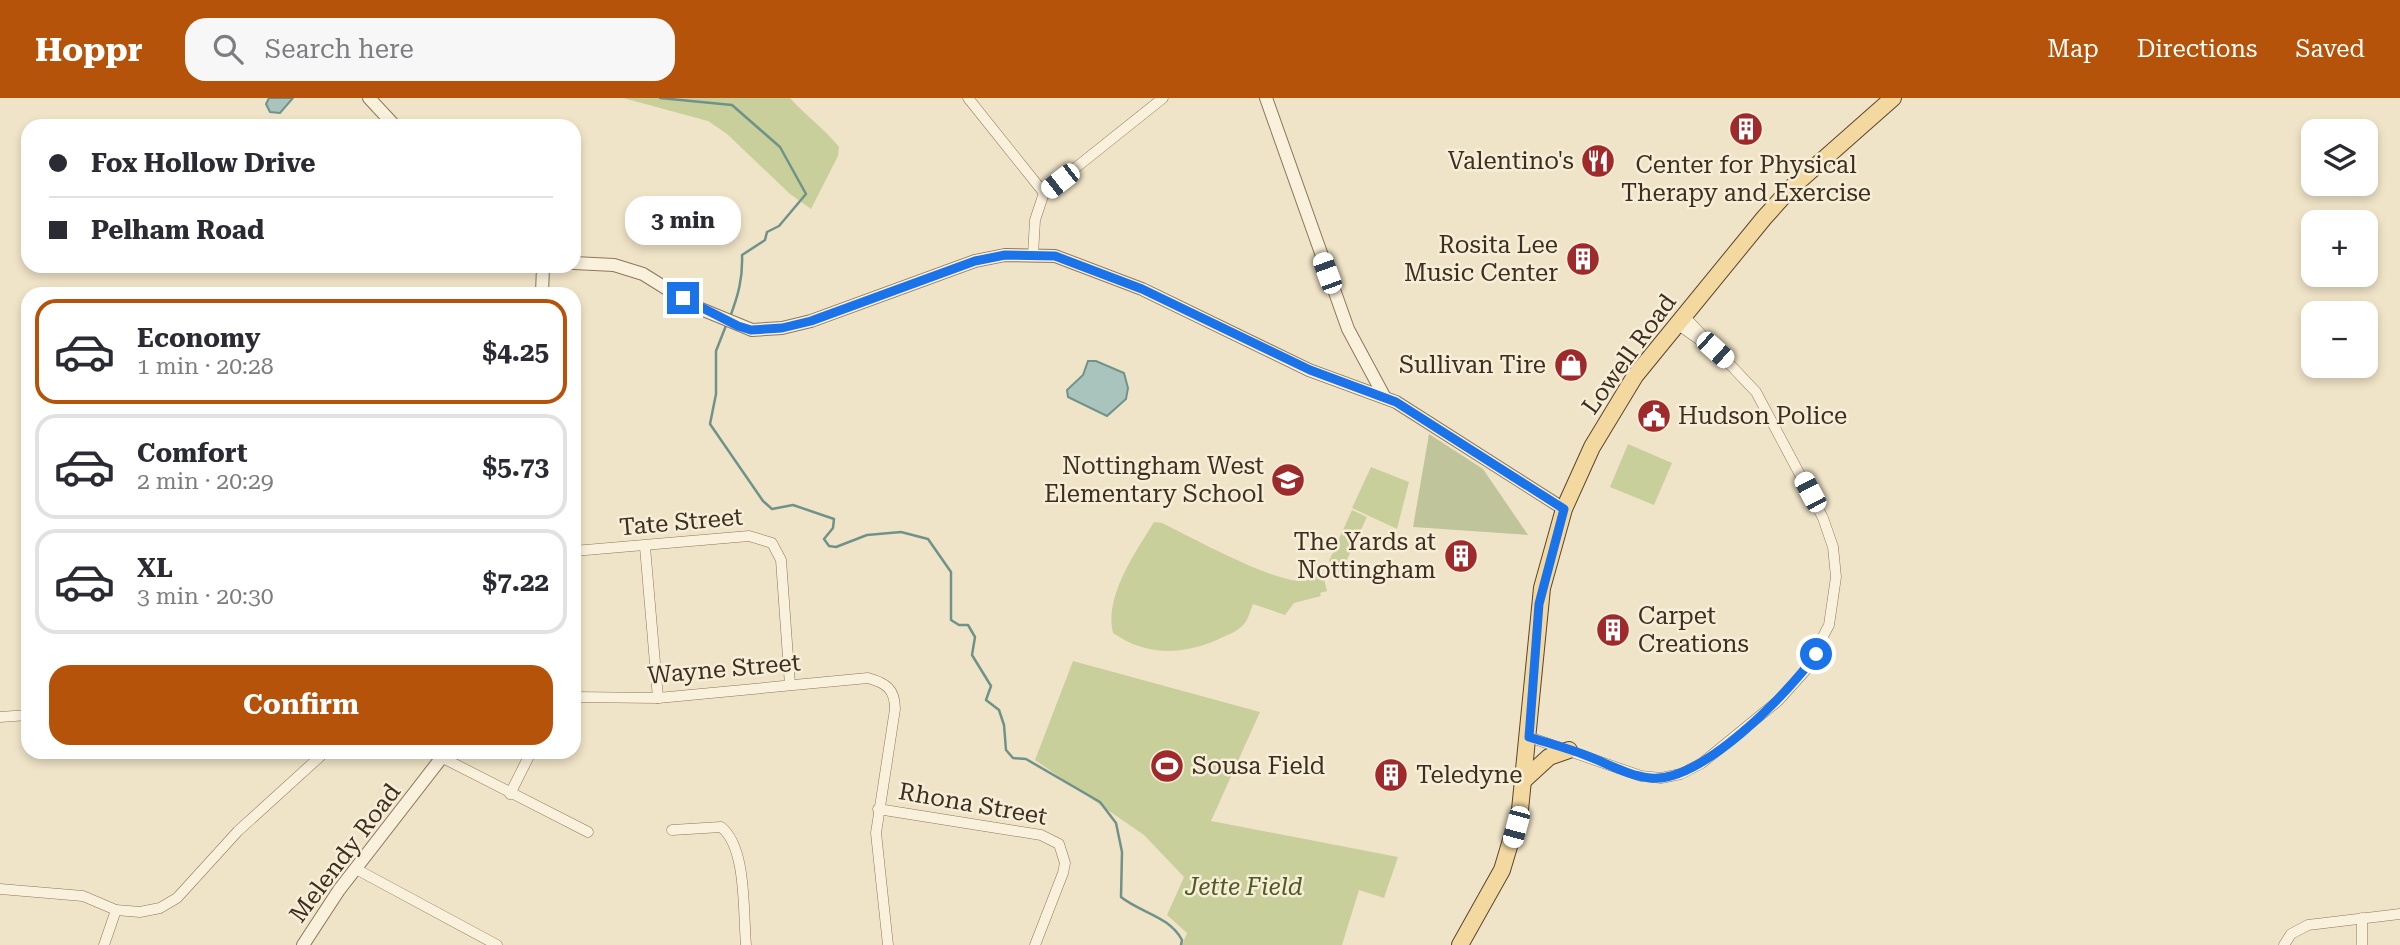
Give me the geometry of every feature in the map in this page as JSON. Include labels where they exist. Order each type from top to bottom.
[{"type":"main road","name":"Lowell Road","points":[[1461,945],[1502,870],[1515,832],[1525,779],[1539,604],[1564,509],[1592,447],[1635,376],[1779,200],[1893,98]]},
{"type":"main road","points":[[1525,779],[1549,757],[1569,750]]},
{"type":"street","points":[[369,98],[388,119]]},
{"type":"street","points":[[968,98],[1044,193]]},
{"type":"street","points":[[1033,255],[1035,220],[1044,193],[1163,98]]},
{"type":"street","points":[[1266,98],[1348,329],[1384,396]]},
{"type":"street","points":[[581,263],[614,265],[643,274],[718,318],[751,330],[782,328],[811,321],[955,267],[1005,255],[1033,255],[1076,262],[1142,289],[1310,370],[1384,396],[1564,509]]},
{"type":"street","points":[[1529,737],[1651,778],[1691,770],[1792,686],[1816,654],[1829,625],[1836,577],[1833,547],[1823,518],[1762,400],[1743,376],[1715,350],[1704,334],[1681,320]]},
{"type":"street","name":"Tate Street","points":[[581,551],[749,536],[772,543],[781,560],[790,685]]},
{"type":"street","points":[[645,547],[658,698]]},
{"type":"street","name":"Wayne Street","points":[[581,696],[658,698],[858,678],[878,681],[888,685],[895,701],[878,808]]},
{"type":"street","points":[[0,717],[21,716]]},
{"type":"street","points":[[0,889],[83,896],[116,910],[150,911],[169,904],[238,831],[317,759]]},
{"type":"street","name":"Melendy Road","points":[[303,945],[327,907],[441,759]]},
{"type":"street","points":[[451,759],[510,794],[588,832]]},
{"type":"street","points":[[510,794],[528,759]]},
{"type":"street","points":[[878,808],[876,833],[888,945]]},
{"type":"street","name":"Rhona Street","points":[[878,808],[1041,835],[1059,844],[1065,863],[1063,873],[1035,945]]},
{"type":"street","points":[[672,830],[721,827],[732,835],[738,852],[746,945]]},
{"type":"street","points":[[356,869],[497,945]]},
{"type":"street","points":[[104,945],[116,910]]},
{"type":"street","points":[[2284,945],[2299,928],[2400,914]]},
{"type":"street","points":[[2361,918],[2362,945]]},
{"type":"green space","points":[[623,98],[790,98],[839,147],[838,156],[811,209],[790,194],[727,134],[708,121]]},
{"type":"green space","points":[[1429,434],[1483,469],[1528,535],[1413,527]]},
{"type":"green space","points":[[1628,444],[1672,463],[1654,505],[1610,487]]},
{"type":"green space","points":[[1371,467],[1409,482],[1397,529],[1352,508]]},
{"type":"green space","points":[[1352,510],[1367,517],[1343,568],[1329,561]]},
{"type":"green space","points":[[1154,522],[1162,523],[1232,558],[1272,574],[1303,581],[1322,572],[1327,591],[1320,593],[1321,596],[1294,603],[1285,615],[1253,604],[1239,629],[1194,648],[1153,650],[1126,641],[1113,633],[1113,605],[1123,576]]},
{"type":"green space","name":"Jette Field","points":[[1073,661],[1260,712],[1211,821],[1398,857],[1384,898],[1359,890],[1342,945],[1182,945],[1187,933],[1167,915],[1184,877],[1144,835],[1035,760]]},
{"type":"water","points":[[269,98],[293,98],[280,113],[270,112],[266,104]]},
{"type":"water","points":[[1088,361],[1096,361],[1124,373],[1128,388],[1126,399],[1107,416],[1068,397],[1067,390],[1083,375]]},
{"type":"waterway","points":[[660,98],[732,105],[780,147],[806,194],[779,226],[767,232],[765,240],[742,255],[739,287],[730,317]]},
{"type":"waterway","points":[[727,323],[716,351],[716,394],[710,424],[763,501],[772,509],[793,505],[834,519],[833,528],[824,539],[829,546],[836,547],[867,535],[901,532],[928,539],[951,572],[951,620],[959,625],[968,625],[975,637],[972,655],[991,686],[986,700],[999,710],[1004,725],[1006,750],[1013,758],[1026,759],[1100,802],[1116,823],[1122,852],[1121,897],[1170,925],[1182,940],[1181,945]]},
{"type":"place","name":"Center for Physical Therapy and Exercise","points":[[1746,129]]},
{"type":"place","name":"Valentino's","points":[[1598,161]]},
{"type":"place","name":"Rosita Lee Music Center","points":[[1583,259]]},
{"type":"place","name":"Sullivan Tire","points":[[1571,365]]},
{"type":"place","name":"Hudson Police","points":[[1654,416]]},
{"type":"place","name":"Nottingham West Elementary School","points":[[1288,480]]},
{"type":"place","name":"The Yards at Nottingham","points":[[1461,556]]},
{"type":"place","name":"Carpet Creations","points":[[1613,630]]},
{"type":"place","name":"Sousa Field","points":[[1167,766]]},
{"type":"place","name":"Teledyne","points":[[1391,775]]},
{"type":"route","points":[[683,298],[718,318],[751,330],[782,328],[811,321],[975,261],[1005,255],[1055,256],[1142,289],[1310,370],[1396,402],[1564,509],[1539,604],[1529,737],[1632,774],[1661,778],[1681,774],[1702,763],[1778,701],[1805,671],[1816,654]]}]
